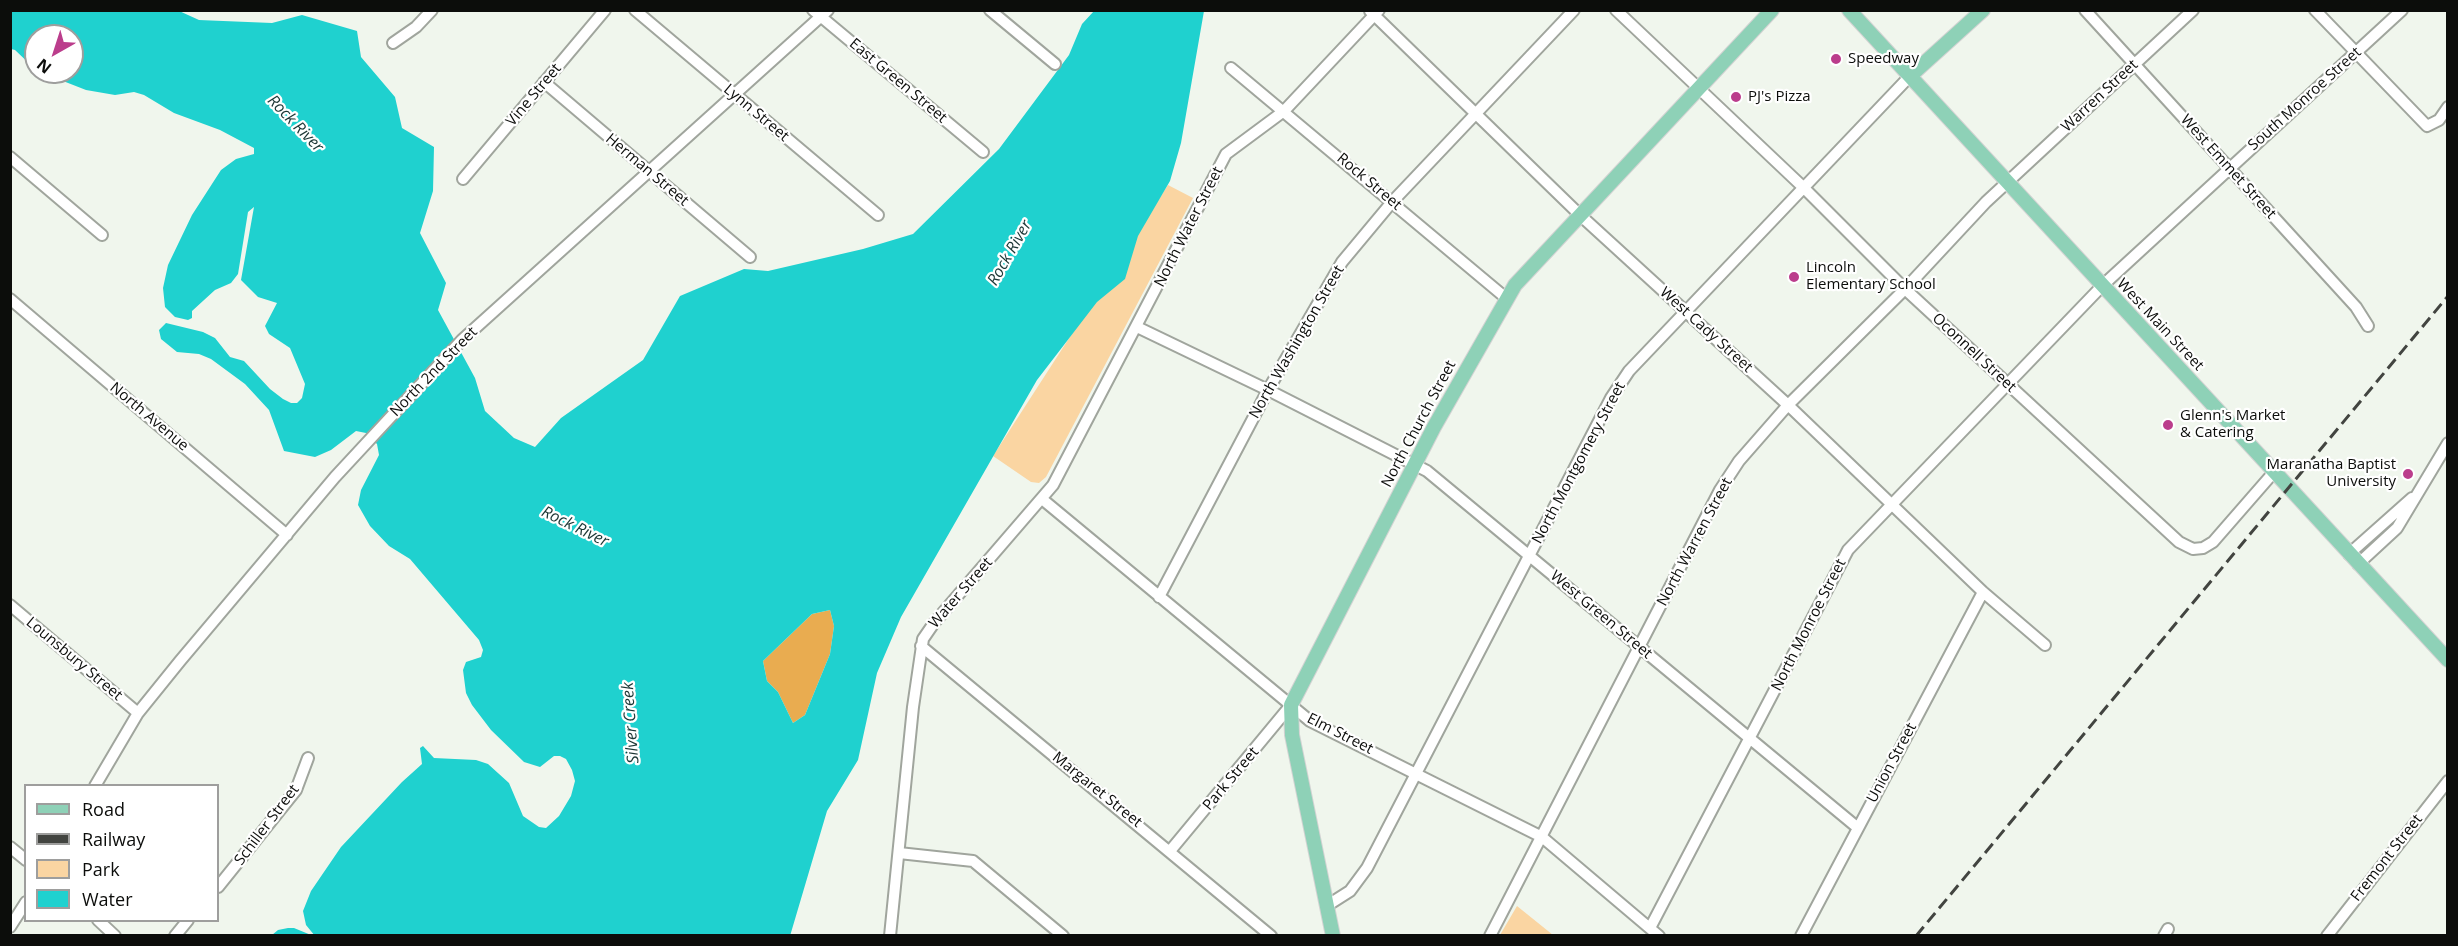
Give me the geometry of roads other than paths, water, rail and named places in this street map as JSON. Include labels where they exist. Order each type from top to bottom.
[{"type":"main road","name":"North Church Street","points":[[1333,936],[1292,735],[1291,705],[1417,465],[1434,427],[1506,298],[1524,274],[1772,10]]},
{"type":"main road","name":"West Main Street","points":[[1849,10],[2448,660]]},
{"type":"main road","points":[[1910,76],[1983,10]]},
{"type":"street","points":[[393,43],[416,27],[432,10]]},
{"type":"street","name":"Vine Street","points":[[463,179],[605,10]]},
{"type":"street","name":"Lynn Street","points":[[635,10],[878,215]]},
{"type":"street","points":[[990,10],[1054,64]]},
{"type":"street","name":"North Washington Street","points":[[1159,597],[1268,390],[1342,262],[1392,201],[1575,10]]},
{"type":"street","name":"Oconnell Street","points":[[1616,10],[1804,188],[1905,289],[2008,385],[2085,452],[2179,542],[2193,549],[2203,548],[2213,542],[2274,472]]},
{"type":"street","name":"West Emmet Street","points":[[2085,10],[2356,307],[2368,326]]},
{"type":"street","name":"Warren Street","points":[[2007,182],[2193,10]]},
{"type":"street","points":[[2315,10],[2427,126],[2439,120],[2448,107]]},
{"type":"street","name":"South Monroe Street","points":[[2102,286],[2402,10]]},
{"type":"street","name":"West Cady Street","points":[[1375,12],[1580,215],[1788,405],[1983,592],[2045,645]]},
{"type":"street","name":"North Water Street","points":[[1137,327],[1226,154],[1284,111],[1375,12]]},
{"type":"street","name":"North 2nd Street","points":[[96,784],[138,713],[363,446],[462,340],[734,95],[820,13]]},
{"type":"street","name":"East Green Street","points":[[820,13],[983,152]]},
{"type":"street","name":"Rock Street","points":[[1231,68],[1506,298]]},
{"type":"street","name":"North Montgomery Street","points":[[1328,905],[1344,896],[1361,878],[1624,377],[1910,76]]},
{"type":"street","name":"Herman Street","points":[[544,82],[750,257]]},
{"type":"street","points":[[10,172],[15,160],[102,235]]},
{"type":"street","name":"North Warren Street","points":[[1490,936],[1720,490],[1739,461],[1788,405],[1905,289],[2007,182]]},
{"type":"street","name":"North Monroe Street","points":[[1654,932],[1750,739],[1830,587],[1840,562],[1891,503],[2102,286]]},
{"type":"street","name":"North Avenue","points":[[10,299],[287,535]]},
{"type":"street","name":"West Green Street","points":[[1137,327],[1417,465],[1858,828]]},
{"type":"street","name":"Water Street","points":[[890,936],[921,646],[934,623],[1053,485],[1137,327]]},
{"type":"street","points":[[2353,559],[2414,496],[2448,443]]},
{"type":"street","name":"Elm Street","points":[[1042,499],[1310,721],[1542,837],[1654,932]]},
{"type":"street","name":"Union Street","points":[[1801,936],[1983,592]]},
{"type":"street","name":"Lounsbury Street","points":[[10,605],[138,713]]},
{"type":"street","name":"Margaret Street","points":[[921,646],[1271,936]]},
{"type":"street","name":"Park Street","points":[[1170,850],[1257,750],[1291,705]]},
{"type":"street","name":"Schiller Street","points":[[219,886],[296,790],[308,758]]},
{"type":"street","name":"Fremont Street","points":[[2327,936],[2448,781]]},
{"type":"street","points":[[10,847],[24,858]]},
{"type":"street","points":[[899,853],[973,861],[1063,936]]},
{"type":"street","points":[[10,927],[24,905]]},
{"type":"street","points":[[99,922],[115,936]]},
{"type":"street","points":[[175,936],[187,922]]},
{"type":"water","points":[[177,10],[199,20],[272,23],[302,15],[357,31],[361,57],[395,97],[402,128],[434,147],[433,191],[420,233],[446,283],[438,310],[475,378],[485,411],[514,438],[535,447],[561,418],[643,360],[680,296],[744,269],[768,271],[863,249],[913,234],[999,149],[1069,55],[1082,24],[1094,11],[1204,11],[1181,143],[1170,181],[1138,236],[1125,279],[1097,302],[1037,380],[901,617],[877,673],[858,760],[827,811],[790,936],[315,936],[306,925],[303,911],[311,891],[341,847],[422,764],[420,748],[423,746],[434,758],[476,760],[488,764],[509,783],[523,816],[539,827],[546,828],[559,816],[571,796],[575,781],[572,770],[566,759],[560,756],[554,756],[540,767],[524,762],[491,730],[472,705],[466,693],[463,670],[466,662],[481,657],[483,650],[479,640],[410,559],[389,546],[370,526],[358,505],[361,490],[379,455],[377,444],[366,433],[356,431],[331,450],[315,457],[284,451],[269,410],[245,384],[211,359],[199,354],[177,352],[161,339],[159,330],[166,323],[203,332],[215,338],[230,357],[244,361],[270,389],[283,399],[297,403],[302,398],[305,384],[290,348],[269,334],[265,326],[277,303],[258,297],[241,280],[254,207],[248,212],[238,274],[231,283],[215,290],[192,311],[192,318],[188,320],[175,317],[165,307],[163,288],[168,265],[192,215],[221,170],[236,159],[254,154],[254,148],[220,130],[174,113],[144,95],[134,92],[115,95],[86,90],[71,84],[84,84],[84,24],[24,24],[24,59],[11,49],[11,11]],"holes":[[[830,610],[834,626],[830,654],[805,715],[793,723],[778,692],[767,681],[763,661],[812,614]]]},
{"type":"water","points":[[288,928],[311,935],[272,935],[278,930]]},
{"type":"railway","points":[[1916,936],[2448,296]]},
{"type":"place","name":"Speedway","points":[[1836,59]]},
{"type":"place","name":"PJ's Pizza","points":[[1736,97]]},
{"type":"place","name":"Lincoln Elementary School","points":[[1794,277]]},
{"type":"place","name":"Glenn's Market & Catering","points":[[2168,425]]},
{"type":"place","name":"Maranatha Baptist University","points":[[2408,474]]},
{"type":"water label","name":"Rock River","points":[[295,124]]},
{"type":"water label","name":"Rock River","points":[[1010,253]]},
{"type":"water label","name":"Rock River","points":[[575,527]]},
{"type":"water label","name":"Silver Creek","points":[[631,723]]}]
